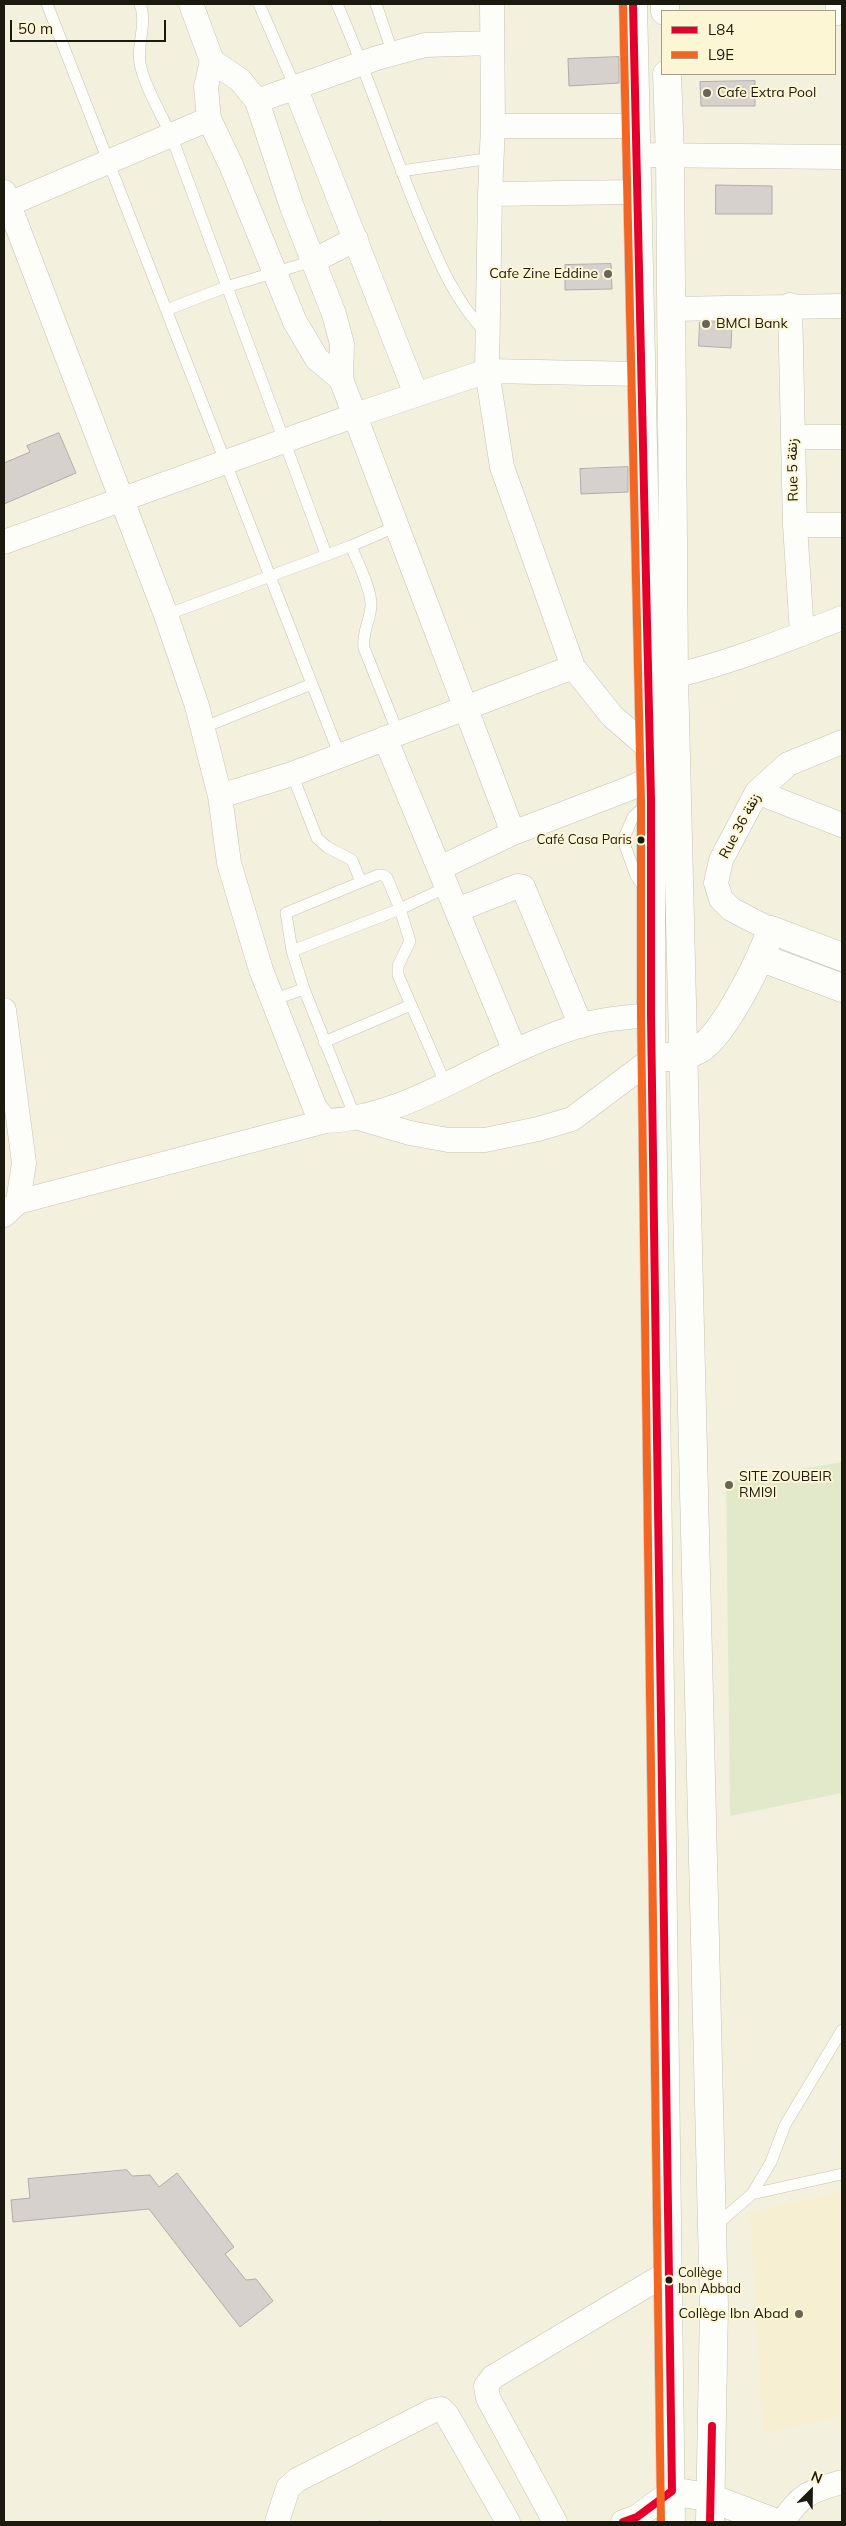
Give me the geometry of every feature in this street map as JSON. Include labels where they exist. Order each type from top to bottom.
[{"type":"main road","points":[[633,4],[651,789],[651,1015],[669,2272],[676,2513],[710,2510],[774,2522]]},
{"type":"main road","points":[[667,75],[670,156],[674,676],[714,2307],[710,2510]]},
{"type":"main road","points":[[652,1059],[683,1056],[699,1050],[714,1036],[762,958],[771,930],[842,957]]},
{"type":"main road","points":[[762,958],[842,988]]},
{"type":"street","points":[[191,4],[212,61],[206,87],[209,119],[231,165],[295,322],[317,359],[341,379]]},
{"type":"street","points":[[492,4],[494,126],[490,194],[487,371],[502,467],[573,668],[612,716],[650,749]]},
{"type":"street","points":[[257,101],[363,63],[425,45],[492,43]]},
{"type":"street","points":[[212,61],[240,80],[257,101],[292,207],[334,314],[342,344],[341,379],[513,833]]},
{"type":"street","points":[[296,87],[416,394]]},
{"type":"street","points":[[209,119],[110,161],[8,211],[166,615],[202,728],[220,796],[229,863],[272,1000],[315,1108],[326,1121]]},
{"type":"street","points":[[494,126],[635,126]]},
{"type":"street","points":[[636,155],[842,157]]},
{"type":"street","points":[[490,194],[637,192]]},
{"type":"street","points":[[313,260],[356,239]]},
{"type":"street","points":[[670,309],[790,305],[842,306]]},
{"type":"street","name":"Rue 5 زنقة","points":[[790,305],[794,525],[802,634]]},
{"type":"street","points":[[4,542],[356,415],[487,371],[641,374]]},
{"type":"street","points":[[793,437],[842,437]]},
{"type":"street","points":[[794,525],[842,525]]},
{"type":"street","points":[[674,676],[702,669],[842,618]]},
{"type":"street","points":[[220,796],[292,774],[573,668]]},
{"type":"street","points":[[391,736],[456,910],[515,1051]]},
{"type":"street","name":"Rue 36 زنقة","points":[[771,930],[731,909],[721,898],[716,883],[721,860],[757,792],[788,764],[842,742]]},
{"type":"street","points":[[444,877],[513,833],[628,789],[651,789]]},
{"type":"street","points":[[757,792],[842,825]]},
{"type":"street","points":[[456,910],[518,886],[523,887],[581,1026]]},
{"type":"street","points":[[4,1010],[24,1163],[11,1209]]},
{"type":"street","points":[[11,1209],[326,1121],[356,1117],[388,1109],[446,1085],[515,1051],[581,1026],[590,1023],[651,1015]]},
{"type":"street","points":[[356,1117],[410,1134],[448,1140],[485,1140],[538,1129],[572,1119],[652,1059]]},
{"type":"street","points":[[555,2522],[488,2398],[486,2386],[493,2377],[669,2272]]},
{"type":"street","points":[[280,2520],[288,2488],[297,2480],[432,2411],[441,2410],[447,2415],[508,2522]]},
{"type":"street","points":[[783,2522],[794,2504],[803,2496],[842,2482]]},
{"type":"street","points":[[630,2519],[676,2513]]},
{"type":"lane","points":[[47,4],[110,161],[224,463],[340,756]]},
{"type":"lane","points":[[140,4],[143,12],[140,42],[141,68],[171,135],[326,554]]},
{"type":"lane","points":[[259,4],[296,87]]},
{"type":"lane","points":[[338,4],[363,63],[401,171],[454,294],[488,336]]},
{"type":"lane","points":[[376,4],[393,54]]},
{"type":"lane","points":[[401,171],[492,158]]},
{"type":"lane","points":[[166,310],[226,287],[313,260]]},
{"type":"lane","points":[[166,615],[398,526]]},
{"type":"lane","points":[[350,546],[370,597],[371,606],[363,637],[364,648],[391,736]]},
{"type":"lane","points":[[202,728],[312,684]]},
{"type":"lane","points":[[292,774],[317,838],[328,847],[352,860],[361,882]]},
{"type":"lane","points":[[356,1117],[304,989],[292,951],[286,913],[361,882],[383,875],[387,878],[400,909],[410,941],[408,950],[398,966],[398,975],[446,1085]]},
{"type":"lane","points":[[292,951],[400,909],[444,877]]},
{"type":"lane","points":[[272,1000],[304,989]]},
{"type":"lane","points":[[324,1042],[411,1005]]},
{"type":"lane","points":[[711,2229],[752,2194],[771,2162],[785,2125],[842,2030]]},
{"type":"lane","points":[[752,2194],[842,2174]]},
{"type":"path","points":[[378,2522],[384,2519]]},
{"type":"shaded area","name":"Collège Ibn Abad","points":[[842,2192],[842,2416],[763,2433],[750,2212]]},
{"type":"green space","points":[[842,1462],[842,1793],[730,1816],[726,1482]]},
{"type":"building","points":[[619,57],[619,83],[569,86],[568,59]]},
{"type":"building","points":[[755,81],[755,106],[701,106],[700,82]]},
{"type":"building","points":[[716,185],[772,186],[772,214],[716,214]]},
{"type":"building","points":[[611,264],[612,289],[565,290],[565,265]]},
{"type":"building","points":[[700,322],[732,322],[731,348],[699,346]]},
{"type":"building","points":[[59,433],[76,473],[4,504],[4,463],[30,452],[27,446]]},
{"type":"building","points":[[628,467],[628,492],[581,494],[580,469]]},
{"type":"building","points":[[127,2170],[132,2176],[150,2175],[159,2187],[177,2173],[234,2247],[225,2254],[246,2280],[256,2279],[273,2301],[240,2327],[149,2209],[13,2222],[11,2200],[30,2198],[28,2179]]},
{"type":"transit line","name":"L9E","points":[[623,4],[641,800],[641,1015],[661,2522]]},
{"type":"transit line","name":"L84","points":[[623,2522],[637,2517],[672,2491],[651,1015],[651,800],[633,4]]},
{"type":"transit line","name":"L84","points":[[710,2522],[712,2426]]},
{"type":"place","name":"Cafe Extra Pool","points":[[707,93]]},
{"type":"place","name":"Cafe Zine Eddine","points":[[608,274]]},
{"type":"place","name":"BMCI Bank","points":[[706,324]]},
{"type":"place","name":"Café Casa Paris","points":[[641,840]]},
{"type":"place","name":"SITE ZOUBEIR RMI9I","points":[[729,1485]]},
{"type":"place","name":"Collège Ibn Abbad","points":[[669,2280]]},
{"type":"place","name":"Collège Ibn Abad","points":[[799,2314]]}]
